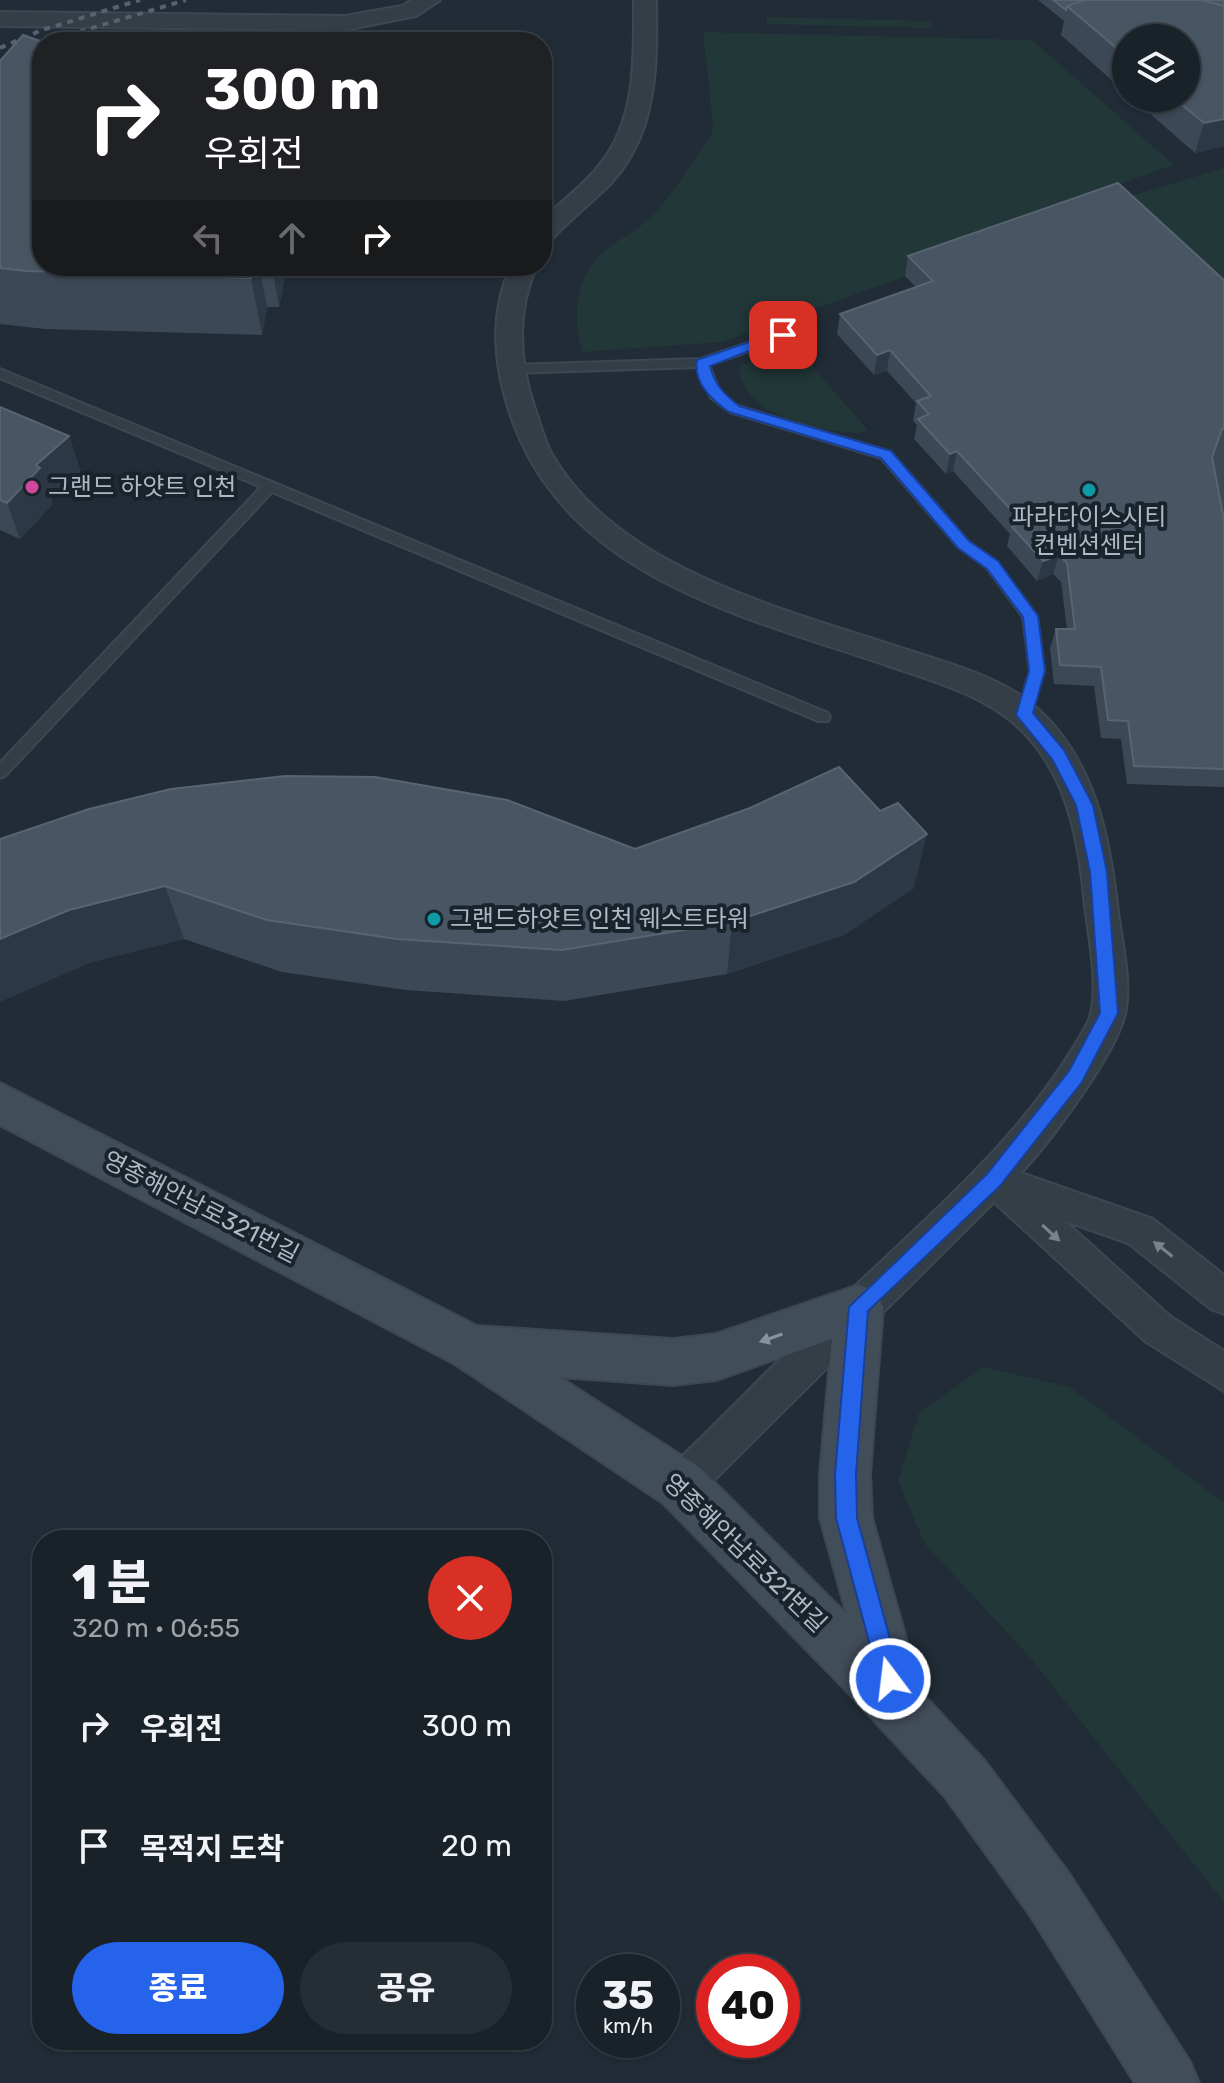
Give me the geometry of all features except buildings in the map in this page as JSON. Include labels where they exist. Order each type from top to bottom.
[{"type":"street","points":[[0,19],[345,23],[394,15],[429,0]]},
{"type":"street","points":[[552,225],[611,167],[642,103],[645,0]]},
{"type":"street","points":[[518,276],[507,325],[521,418],[550,475],[600,532],[674,578],[958,679],[1024,715],[1058,755],[1085,805],[1099,872],[1109,1013],[1075,1077],[994,1180],[859,1307],[681,1485]]},
{"type":"street","name":"영종해안남로321번길","points":[[0,1103],[472,1348],[681,1485],[898,1705],[965,1779],[1050,1895],[1169,2083]]},
{"type":"street","points":[[994,1180],[1140,1231],[1224,1297]]},
{"type":"street","points":[[994,1180],[1158,1329],[1224,1373]]},
{"type":"street","points":[[472,1348],[673,1362],[716,1357],[859,1307]]},
{"type":"street","points":[[859,1307],[845,1474],[846,1518],[898,1705]]},
{"type":"street","points":[[1133,2022],[1179,2083]]},
{"type":"lane","points":[[512,369],[702,363],[783,335]]},
{"type":"lane","points":[[702,363],[715,395],[734,409],[886,455],[963,544],[992,565],[1030,616],[1037,671],[1024,715]]},
{"type":"lane","points":[[0,373],[823,717]]},
{"type":"lane","points":[[0,772],[269,487]]},
{"type":"green space","points":[[767,17],[931,21],[932,28],[767,24]]},
{"type":"green space","points":[[703,32],[1032,40],[1174,165],[1041,211],[1044,227],[722,342],[582,352],[577,313],[585,276],[606,249],[641,226],[655,212],[710,137],[713,127]]},
{"type":"green space","points":[[1224,168],[1224,279],[1131,196]]},
{"type":"green space","points":[[784,348],[796,348],[868,430],[846,433],[813,426],[780,416],[759,404],[745,386],[739,366]]},
{"type":"green space","points":[[983,1367],[1070,1387],[1224,1503],[1224,1902],[1028,1655],[925,1544],[898,1481],[919,1413]]},
{"type":"railway","points":[[37,32],[140,0]]},
{"type":"railway","points":[[79,32],[186,0]]},
{"type":"railway","points":[[0,48],[32,34]]},
{"type":"place","name":"그랜드 하얏트 인천","points":[[32,487]]},
{"type":"place","name":"파라다이스시티 컨벤션센터","points":[[1089,490]]},
{"type":"place","name":"그랜드하얏트 인천 웨스트타워","points":[[434,919]]},
{"type":"route","points":[[783,335],[702,363],[706,380],[715,395],[734,409],[886,455],[963,544],[992,565],[1030,616],[1037,671],[1024,715],[1058,755],[1085,805],[1099,872],[1109,1013],[1075,1077],[994,1180],[859,1307],[845,1474],[846,1518],[890,1679]]}]
